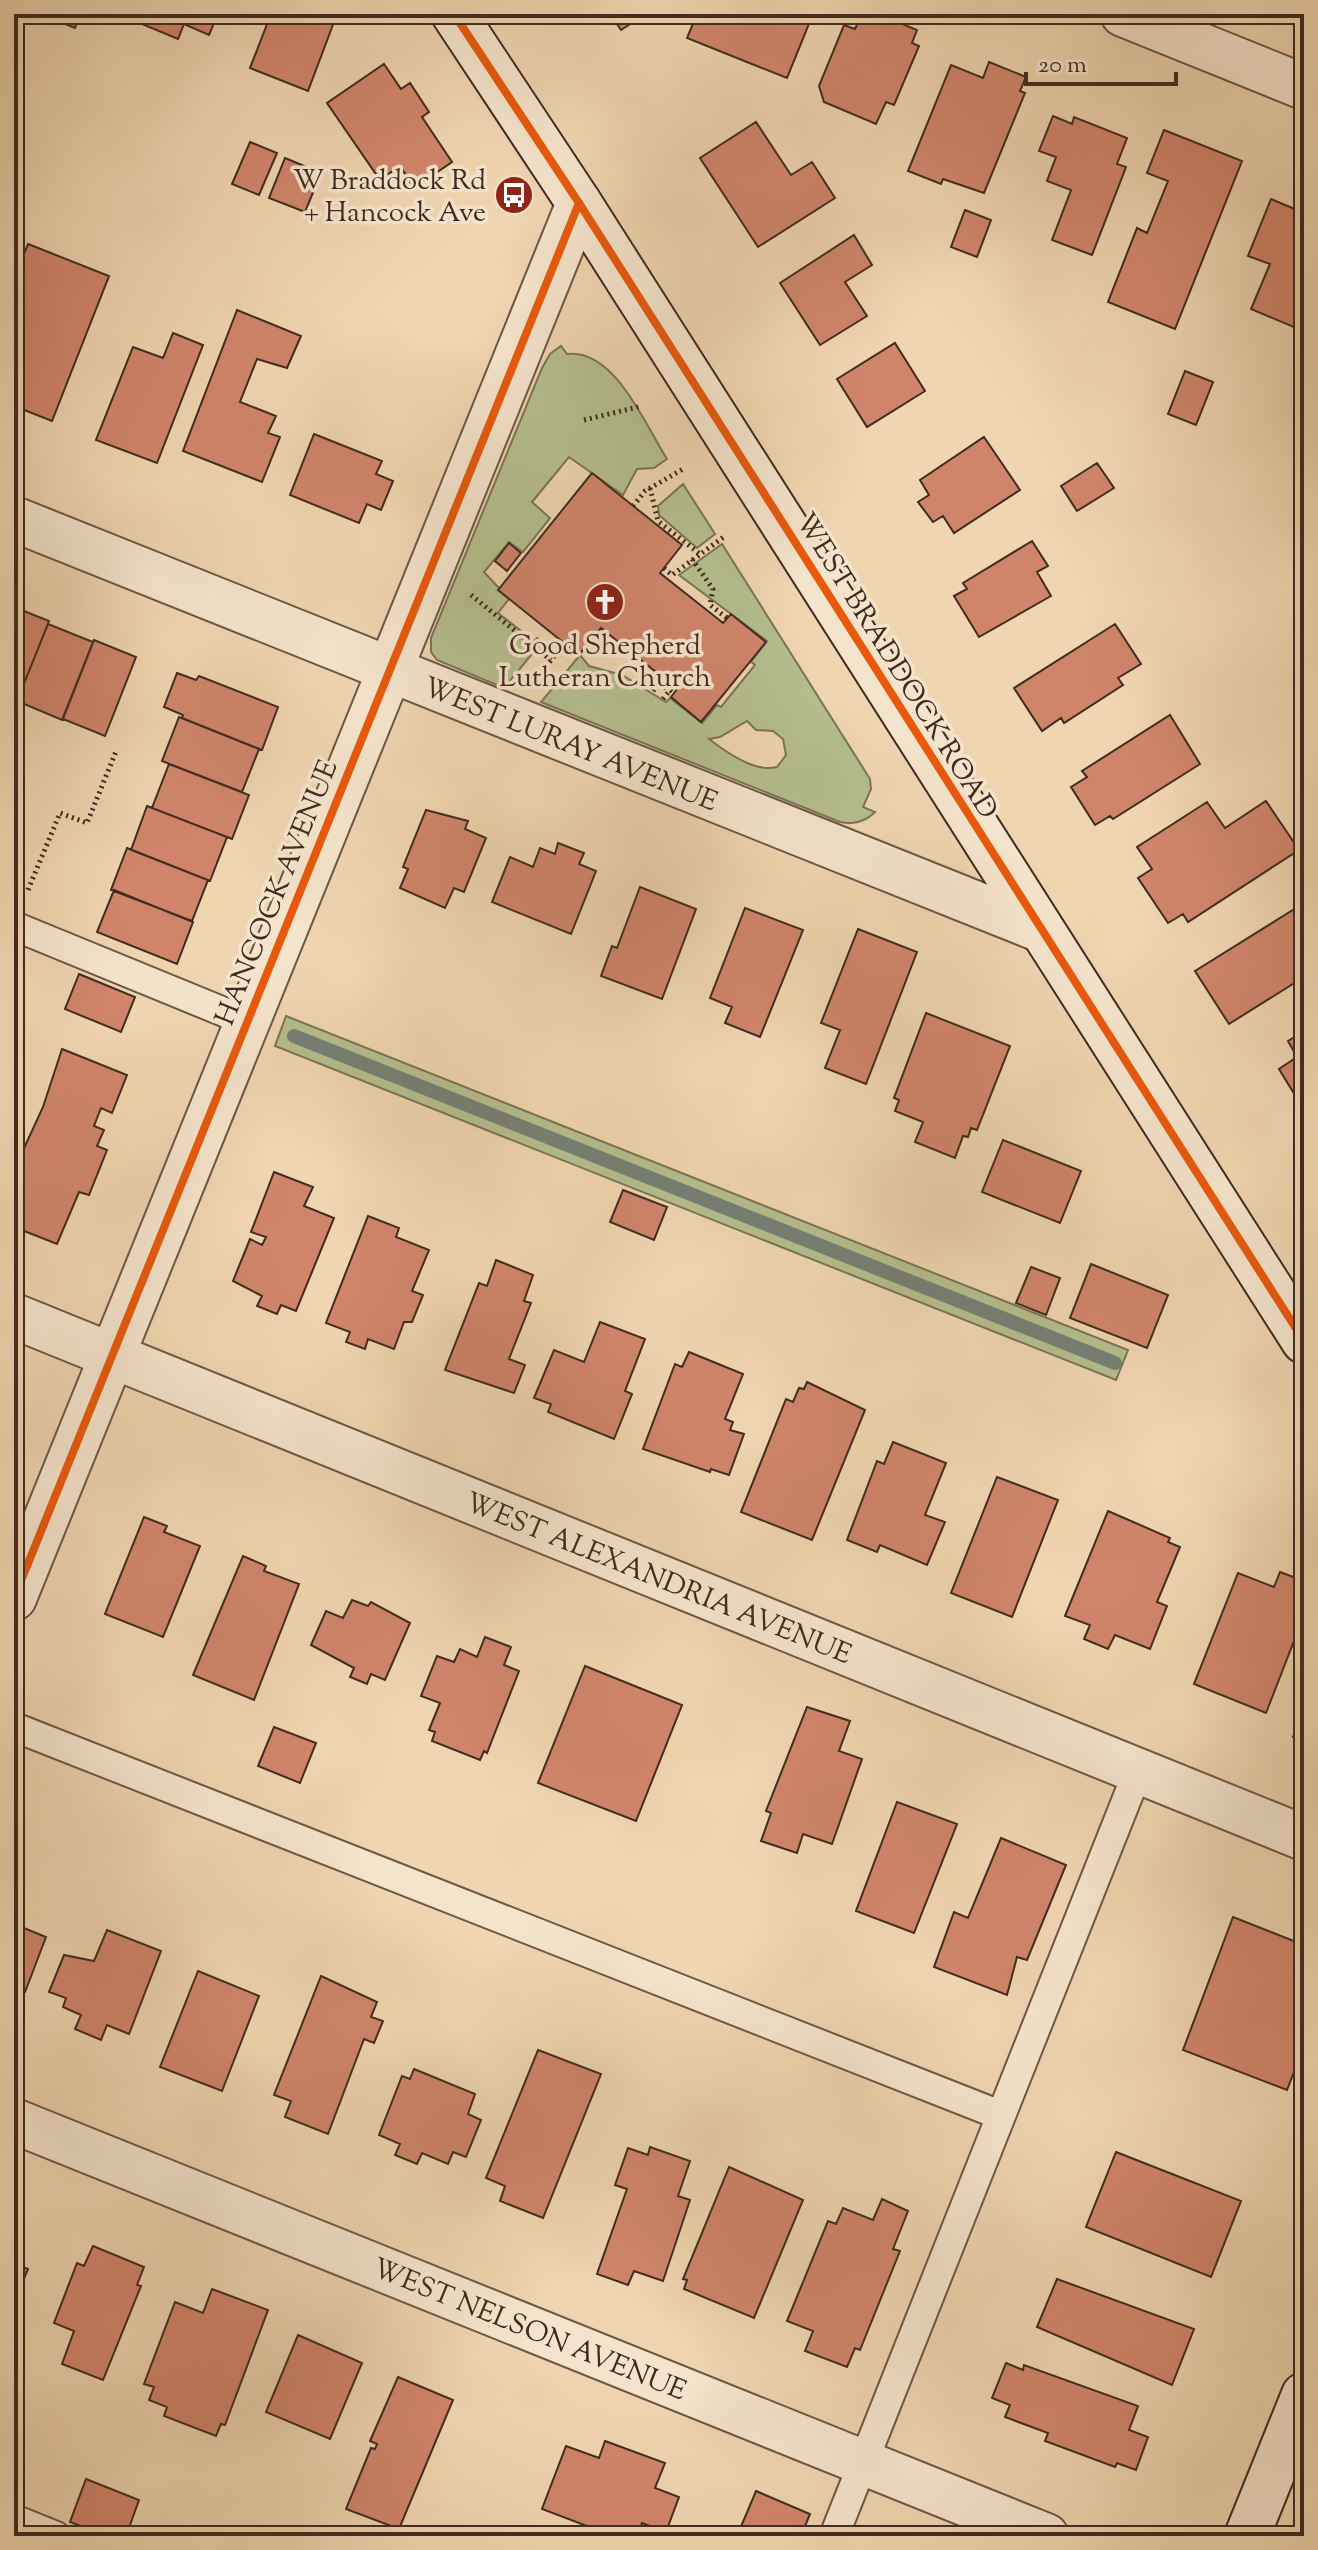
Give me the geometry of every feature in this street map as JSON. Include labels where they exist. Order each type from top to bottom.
[{"type":"street","name":"WEST BRADDOCK ROAD","points":[[454,14],[579,203],[1304,1341]]},
{"type":"street","points":[[1123,14],[1304,87]]},
{"type":"street","name":"HANCOCK AVENUE","points":[[14,1598],[110,1354],[579,203]]},
{"type":"street","name":"WEST LURAY AVENUE","points":[[14,519],[1039,929]]},
{"type":"street","name":"WEST ALEXANDRIA AVENUE","points":[[14,1316],[1304,1838]]},
{"type":"street","name":"WEST NELSON AVENUE","points":[[14,2121],[1046,2536]]},
{"type":"street","points":[[1247,2536],[1304,2395]]},
{"type":"lane","points":[[14,926],[246,1021]]},
{"type":"lane","points":[[14,1727],[1000,2115]]},
{"type":"lane","points":[[834,2536],[1138,1771]]},
{"type":"lane","points":[[14,2519],[56,2536]]},
{"type":"path","points":[[584,420],[642,406]]},
{"type":"path","points":[[633,506],[650,488],[683,469]]},
{"type":"path","points":[[650,488],[658,521],[700,554]]},
{"type":"path","points":[[664,568],[672,575],[725,536]]},
{"type":"path","points":[[692,559],[713,589],[710,605],[727,618]]},
{"type":"path","points":[[469,593],[551,660]]},
{"type":"path","points":[[531,683],[565,643]]},
{"type":"path","points":[[653,691],[660,682],[665,687],[668,682]]},
{"type":"path","points":[[663,699],[670,690],[674,693]]},
{"type":"path","points":[[25,899],[60,813],[87,823],[117,749]]},
{"type":"green space","points":[[561,346],[567,354],[584,355],[613,375],[638,409],[667,459],[654,468],[637,469],[623,495],[569,457],[532,502],[550,518],[523,552],[509,542],[484,572],[509,599],[498,613],[534,641],[537,638],[542,642],[504,688],[437,660],[431,652],[431,638],[542,368],[550,354]]},
{"type":"green space","points":[[683,484],[715,534],[697,548],[659,515],[658,506]]},
{"type":"green space","points":[[722,544],[870,779],[871,789],[863,807],[875,812],[859,822],[840,822],[541,702],[580,655],[589,666],[622,675],[666,702],[670,698],[702,723],[717,705],[721,707],[755,665],[751,662],[767,641],[679,575]],"holes":[[[747,721],[756,730],[773,731],[783,739],[786,755],[777,767],[750,764],[709,739],[720,737]]]},
{"type":"green space","points":[[286,1016],[1128,1350],[1116,1380],[275,1046]]},
{"type":"building","points":[[41,14],[81,14],[75,28]]},
{"type":"building","points":[[140,14],[218,14],[209,35],[184,24],[178,39],[137,22]]},
{"type":"building","points":[[271,14],[337,14],[308,91],[250,68]]},
{"type":"building","points":[[610,14],[646,14],[621,30]]},
{"type":"building","points":[[697,14],[813,14],[787,78],[687,38]]},
{"type":"building","points":[[862,14],[878,14],[917,30],[912,43],[919,46],[894,105],[886,102],[876,124],[824,102],[819,86],[844,25],[855,29]]},
{"type":"building","points":[[989,62],[1026,77],[1020,91],[1025,93],[984,193],[943,179],[941,184],[908,171],[951,65],[983,78]]},
{"type":"building","points":[[384,64],[401,89],[410,83],[429,112],[422,117],[452,162],[414,188],[400,166],[380,180],[327,103]]},
{"type":"building","points":[[1053,116],[1072,124],[1074,117],[1127,138],[1117,164],[1126,167],[1092,255],[1052,240],[1071,190],[1047,181],[1056,157],[1039,151]]},
{"type":"building","points":[[756,122],[791,175],[812,162],[835,198],[758,247],[700,158]]},
{"type":"building","points":[[1164,130],[1242,161],[1175,329],[1108,302],[1137,228],[1147,233],[1168,181],[1147,173]]},
{"type":"building","points":[[250,142],[277,153],[259,195],[232,184]]},
{"type":"building","points":[[285,158],[321,173],[305,212],[269,198]]},
{"type":"building","points":[[1271,199],[1304,213],[1301,330],[1251,309],[1270,264],[1248,256]]},
{"type":"building","points":[[965,210],[991,220],[977,257],[951,247]]},
{"type":"building","points":[[854,235],[872,265],[845,282],[867,316],[820,345],[780,283]]},
{"type":"building","points":[[28,244],[109,276],[52,421],[14,406],[14,336],[23,312],[14,309],[14,279]]},
{"type":"building","points":[[237,310],[301,336],[287,368],[257,359],[240,402],[276,416],[268,433],[280,437],[262,482],[183,451]]},
{"type":"building","points":[[173,333],[203,345],[157,463],[96,440],[133,347],[163,358]]},
{"type":"building","points":[[895,343],[925,391],[867,427],[837,379]]},
{"type":"building","points":[[1185,371],[1213,382],[1196,425],[1168,414]]},
{"type":"building","points":[[314,434],[382,461],[376,474],[393,481],[381,510],[367,504],[359,523],[290,495]]},
{"type":"building","points":[[984,437],[1020,490],[954,533],[943,516],[933,522],[918,502],[929,495],[920,480]]},
{"type":"building","points":[[1097,463],[1114,488],[1077,511],[1061,486]]},
{"type":"building","name":"Good Shepherd Lutheran Church","points":[[592,473],[682,545],[660,573],[723,623],[731,614],[766,642],[701,722],[671,697],[677,689],[601,628],[579,655],[498,590]]},
{"type":"building","points":[[1032,541],[1048,566],[1037,572],[1051,596],[979,637],[954,596],[967,589],[963,583]]},
{"type":"building","points":[[509,543],[521,553],[507,571],[495,561]]},
{"type":"building","points":[[14,607],[49,621],[17,701],[14,700]]},
{"type":"building","points":[[48,624],[93,642],[62,720],[17,701]]},
{"type":"building","points":[[1115,624],[1141,664],[1118,678],[1123,685],[1064,723],[1061,718],[1042,731],[1014,688]]},
{"type":"building","points":[[94,640],[136,657],[105,736],[63,719]]},
{"type":"building","points":[[177,673],[196,680],[199,676],[278,707],[262,750],[182,718],[183,715],[164,707]]},
{"type":"building","points":[[1170,715],[1200,764],[1113,819],[1110,816],[1095,825],[1071,787],[1087,777],[1082,771]]},
{"type":"building","points":[[179,717],[259,749],[242,792],[162,761]]},
{"type":"building","points":[[169,764],[249,795],[232,839],[152,808]]},
{"type":"building","points":[[1266,801],[1299,850],[1188,922],[1183,914],[1168,923],[1138,878],[1152,869],[1137,847],[1207,802],[1225,828]]},
{"type":"building","points":[[147,806],[227,837],[210,881],[131,850]]},
{"type":"building","points":[[426,810],[468,821],[465,829],[486,838],[464,892],[454,888],[445,908],[400,888],[408,869],[403,867]]},
{"type":"building","points":[[558,843],[584,853],[579,864],[596,871],[571,934],[492,902],[510,857],[533,867],[540,848],[555,854]]},
{"type":"building","points":[[127,848],[208,880],[192,921],[111,890]]},
{"type":"building","points":[[640,887],[696,909],[662,999],[601,976],[612,946],[617,948]]},
{"type":"building","points":[[114,890],[193,922],[177,964],[97,932]]},
{"type":"building","points":[[1304,903],[1304,977],[1229,1024],[1195,971]]},
{"type":"building","points":[[745,908],[803,930],[760,1037],[725,1023],[732,1007],[710,998]]},
{"type":"building","points":[[858,929],[917,952],[866,1084],[825,1068],[840,1030],[821,1023]]},
{"type":"building","points":[[79,974],[135,997],[121,1032],[65,1009]]},
{"type":"building","points":[[926,1013],[1010,1046],[977,1130],[971,1128],[968,1137],[963,1136],[955,1158],[915,1142],[923,1122],[895,1111],[899,1100],[894,1098]]},
{"type":"building","points":[[1304,1031],[1304,1110],[1279,1069],[1297,1057],[1288,1041]]},
{"type":"building","points":[[62,1049],[127,1075],[112,1113],[101,1108],[94,1126],[104,1130],[97,1146],[107,1150],[89,1195],[79,1192],[57,1244],[14,1227],[14,1170],[43,1107]]},
{"type":"building","points":[[1003,1140],[1081,1171],[1060,1223],[982,1192]]},
{"type":"building","points":[[274,1172],[313,1187],[304,1206],[334,1218],[296,1311],[281,1305],[277,1314],[257,1306],[262,1296],[233,1281],[250,1239],[262,1245],[266,1237],[251,1232]]},
{"type":"building","points":[[623,1190],[667,1207],[654,1240],[610,1222]]},
{"type":"building","points":[[368,1216],[399,1228],[396,1237],[429,1250],[412,1291],[423,1295],[412,1322],[404,1322],[394,1349],[368,1339],[365,1349],[346,1342],[350,1332],[326,1323]]},
{"type":"building","points":[[496,1260],[533,1275],[524,1301],[531,1303],[509,1359],[525,1365],[514,1393],[445,1370],[479,1283],[487,1286]]},
{"type":"building","points":[[1091,1264],[1168,1295],[1147,1348],[1070,1318]]},
{"type":"building","points":[[1031,1267],[1060,1278],[1046,1315],[1016,1303]]},
{"type":"building","points":[[600,1322],[645,1339],[625,1391],[632,1394],[614,1439],[548,1412],[551,1404],[534,1398],[554,1350],[584,1362]]},
{"type":"building","points":[[689,1352],[743,1374],[725,1419],[733,1422],[730,1430],[744,1434],[729,1475],[711,1469],[710,1472],[643,1449],[675,1364],[682,1367]]},
{"type":"building","points":[[807,1382],[865,1410],[812,1540],[741,1512],[786,1399],[793,1402],[799,1388],[804,1389]]},
{"type":"building","points":[[893,1442],[946,1463],[925,1515],[945,1522],[927,1565],[880,1545],[877,1552],[847,1540],[877,1461],[884,1464]]},
{"type":"building","points":[[997,1477],[1058,1500],[1012,1617],[951,1593]]},
{"type":"building","points":[[1108,1511],[1170,1538],[1168,1542],[1180,1547],[1157,1602],[1167,1606],[1150,1649],[1115,1635],[1108,1649],[1084,1639],[1090,1625],[1065,1616]]},
{"type":"building","points":[[144,1517],[167,1526],[164,1532],[200,1546],[163,1637],[105,1614]]},
{"type":"building","points":[[243,1556],[266,1566],[264,1571],[299,1584],[254,1700],[193,1675]]},
{"type":"building","points":[[1280,1572],[1304,1581],[1304,1615],[1266,1713],[1194,1684],[1238,1573],[1274,1587]]},
{"type":"building","points":[[352,1600],[368,1606],[371,1602],[410,1623],[385,1680],[371,1674],[367,1684],[350,1677],[354,1668],[311,1645],[326,1611],[343,1618]]},
{"type":"building","points":[[485,1637],[511,1647],[504,1665],[519,1671],[487,1753],[484,1751],[480,1760],[432,1741],[435,1732],[429,1730],[440,1703],[421,1696],[437,1656],[454,1662],[460,1649],[477,1657]]},
{"type":"building","points":[[585,1666],[682,1705],[636,1821],[538,1783]]},
{"type":"building","points":[[807,1707],[850,1721],[839,1751],[862,1759],[832,1844],[803,1834],[797,1853],[761,1841],[771,1813],[766,1811]]},
{"type":"building","points":[[1304,1709],[1304,1741],[1293,1737]]},
{"type":"building","points":[[274,1727],[316,1743],[300,1783],[258,1766]]},
{"type":"building","points":[[897,1802],[957,1824],[914,1933],[856,1911]]},
{"type":"building","points":[[1001,1838],[1066,1865],[1027,1960],[1017,1957],[1007,1995],[934,1967],[954,1912],[968,1918]]},
{"type":"building","points":[[1233,1917],[1304,1945],[1304,2046],[1287,2090],[1183,2050]]},
{"type":"building","points":[[14,1924],[46,1937],[25,1992],[14,1987]]},
{"type":"building","points":[[107,1930],[161,1951],[129,2034],[107,2025],[101,2040],[75,2029],[81,2015],[63,2007],[66,1998],[49,1992],[64,1955],[94,1961]]},
{"type":"building","points":[[198,1971],[259,1996],[222,2091],[160,2067]]},
{"type":"building","points":[[321,1976],[377,2002],[371,2017],[383,2021],[374,2043],[364,2039],[328,2134],[285,2117],[291,2101],[274,2095]]},
{"type":"building","points":[[538,2050],[601,2074],[543,2218],[500,2201],[505,2186],[486,2178]]},
{"type":"building","points":[[414,2069],[475,2094],[468,2114],[481,2120],[466,2157],[453,2152],[448,2164],[422,2153],[417,2164],[395,2155],[400,2144],[379,2135],[402,2076],[410,2079]]},
{"type":"building","points":[[650,2147],[690,2161],[678,2196],[690,2200],[663,2281],[634,2271],[628,2285],[597,2274],[627,2189],[615,2185],[628,2148],[648,2155]]},
{"type":"building","points":[[1116,2152],[1241,2201],[1211,2277],[1086,2227]]},
{"type":"building","points":[[729,2167],[803,2200],[754,2318],[684,2289],[687,2280],[683,2279]]},
{"type":"building","points":[[882,2199],[908,2211],[893,2249],[900,2251],[860,2350],[855,2348],[847,2367],[805,2351],[813,2331],[787,2321],[828,2221],[836,2224],[843,2208],[873,2220]]},
{"type":"building","points":[[93,2246],[144,2267],[137,2285],[141,2286],[103,2380],[62,2364],[74,2331],[54,2323],[77,2263],[84,2266]]},
{"type":"building","points":[[14,2263],[28,2269],[14,2303]]},
{"type":"building","points":[[1057,2279],[1194,2329],[1172,2385],[1037,2327]]},
{"type":"building","points":[[212,2289],[268,2310],[225,2425],[221,2424],[216,2436],[164,2416],[167,2407],[149,2400],[154,2387],[144,2384],[175,2302],[203,2313]]},
{"type":"building","points":[[298,2335],[362,2363],[330,2439],[266,2412]]},
{"type":"building","points":[[1006,2363],[1023,2370],[1024,2365],[1138,2406],[1129,2430],[1148,2437],[1136,2470],[1117,2463],[1115,2467],[1045,2441],[1048,2433],[1005,2417],[1010,2405],[992,2398]]},
{"type":"building","points":[[398,2377],[453,2400],[399,2529],[346,2509],[371,2448],[375,2449],[377,2444],[370,2441]]},
{"type":"building","points":[[605,2441],[665,2463],[655,2488],[679,2497],[666,2532],[642,2523],[637,2536],[592,2536],[595,2529],[542,2509],[566,2446],[599,2458]]},
{"type":"building","points":[[86,2479],[139,2500],[126,2536],[106,2536],[70,2522]]},
{"type":"building","points":[[756,2491],[810,2514],[801,2536],[737,2536]]},
{"type":"waterway","points":[[294,1036],[1115,1363]]},
{"type":"cycle path","points":[[454,14],[579,203],[1304,1341]]},
{"type":"cycle path","points":[[14,1598],[579,203]]},
{"type":"place","name":"W Braddock Rd + Hancock Ave","points":[[514,195]]},
{"type":"place","name":"Good Shepherd Lutheran Church","points":[[605,602]]}]
